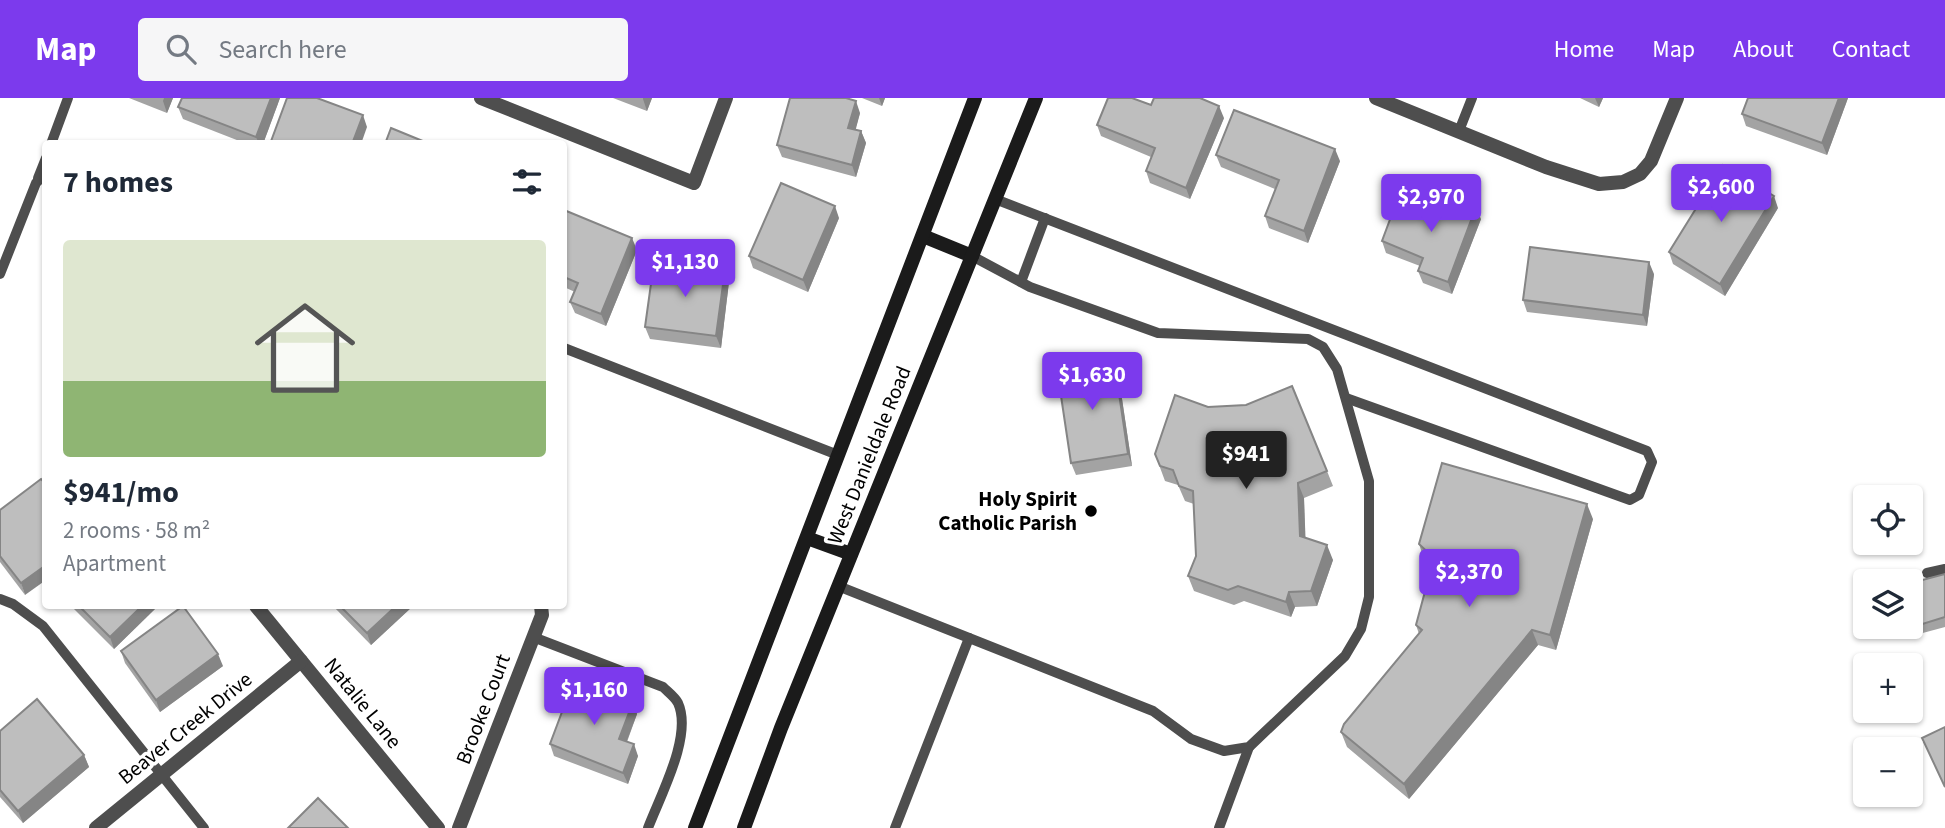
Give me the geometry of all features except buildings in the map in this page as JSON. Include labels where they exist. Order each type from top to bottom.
[{"type":"main road","name":"West Danieldale Road","points":[[695,828],[975,98]]},
{"type":"main road","name":"West Danieldale Road","points":[[744,828],[781,728],[1036,98]]},
{"type":"main road","points":[[923,236],[972,256]]},
{"type":"main road","points":[[807,538],[851,554]]},
{"type":"street","points":[[481,98],[506,103],[694,183],[726,98]]},
{"type":"street","points":[[1376,98],[1546,167],[1599,184],[1623,182],[1640,174],[1651,161],[1677,98]]},
{"type":"street","name":"Natalie Lane","points":[[259,609],[438,828]]},
{"type":"street","name":"Brooke Court","points":[[459,828],[542,615],[541,609]]},
{"type":"street","name":"Beaver Creek Drive","points":[[96,828],[302,661]]},
{"type":"lane","points":[[52,140],[68,98]]},
{"type":"lane","points":[[1459,131],[1472,98]]},
{"type":"lane","points":[[0,274],[42,168]]},
{"type":"lane","points":[[36,183],[42,177]]},
{"type":"lane","points":[[995,199],[1647,452],[1652,462],[1639,495],[1630,500],[1346,398]]},
{"type":"lane","points":[[1021,282],[1045,218]]},
{"type":"lane","points":[[972,256],[1021,282],[1158,333],[1308,339],[1323,347],[1337,369],[1369,481],[1370,597],[1361,629],[1345,656],[1249,747],[1219,828]]},
{"type":"lane","points":[[1308,339],[1314,323]]},
{"type":"lane","points":[[567,349],[838,455]]},
{"type":"lane","points":[[1927,573],[1945,569]]},
{"type":"lane","points":[[838,586],[1153,711],[1191,739],[1224,751],[1249,747]]},
{"type":"lane","points":[[0,600],[13,604],[43,626],[204,828]]},
{"type":"lane","points":[[533,638],[663,687],[677,701],[683,721],[676,755],[648,828]]},
{"type":"lane","points":[[895,828],[969,638]]},
{"type":"place","name":"Holy Spirit Catholic Parish","points":[[1091,511]]}]
